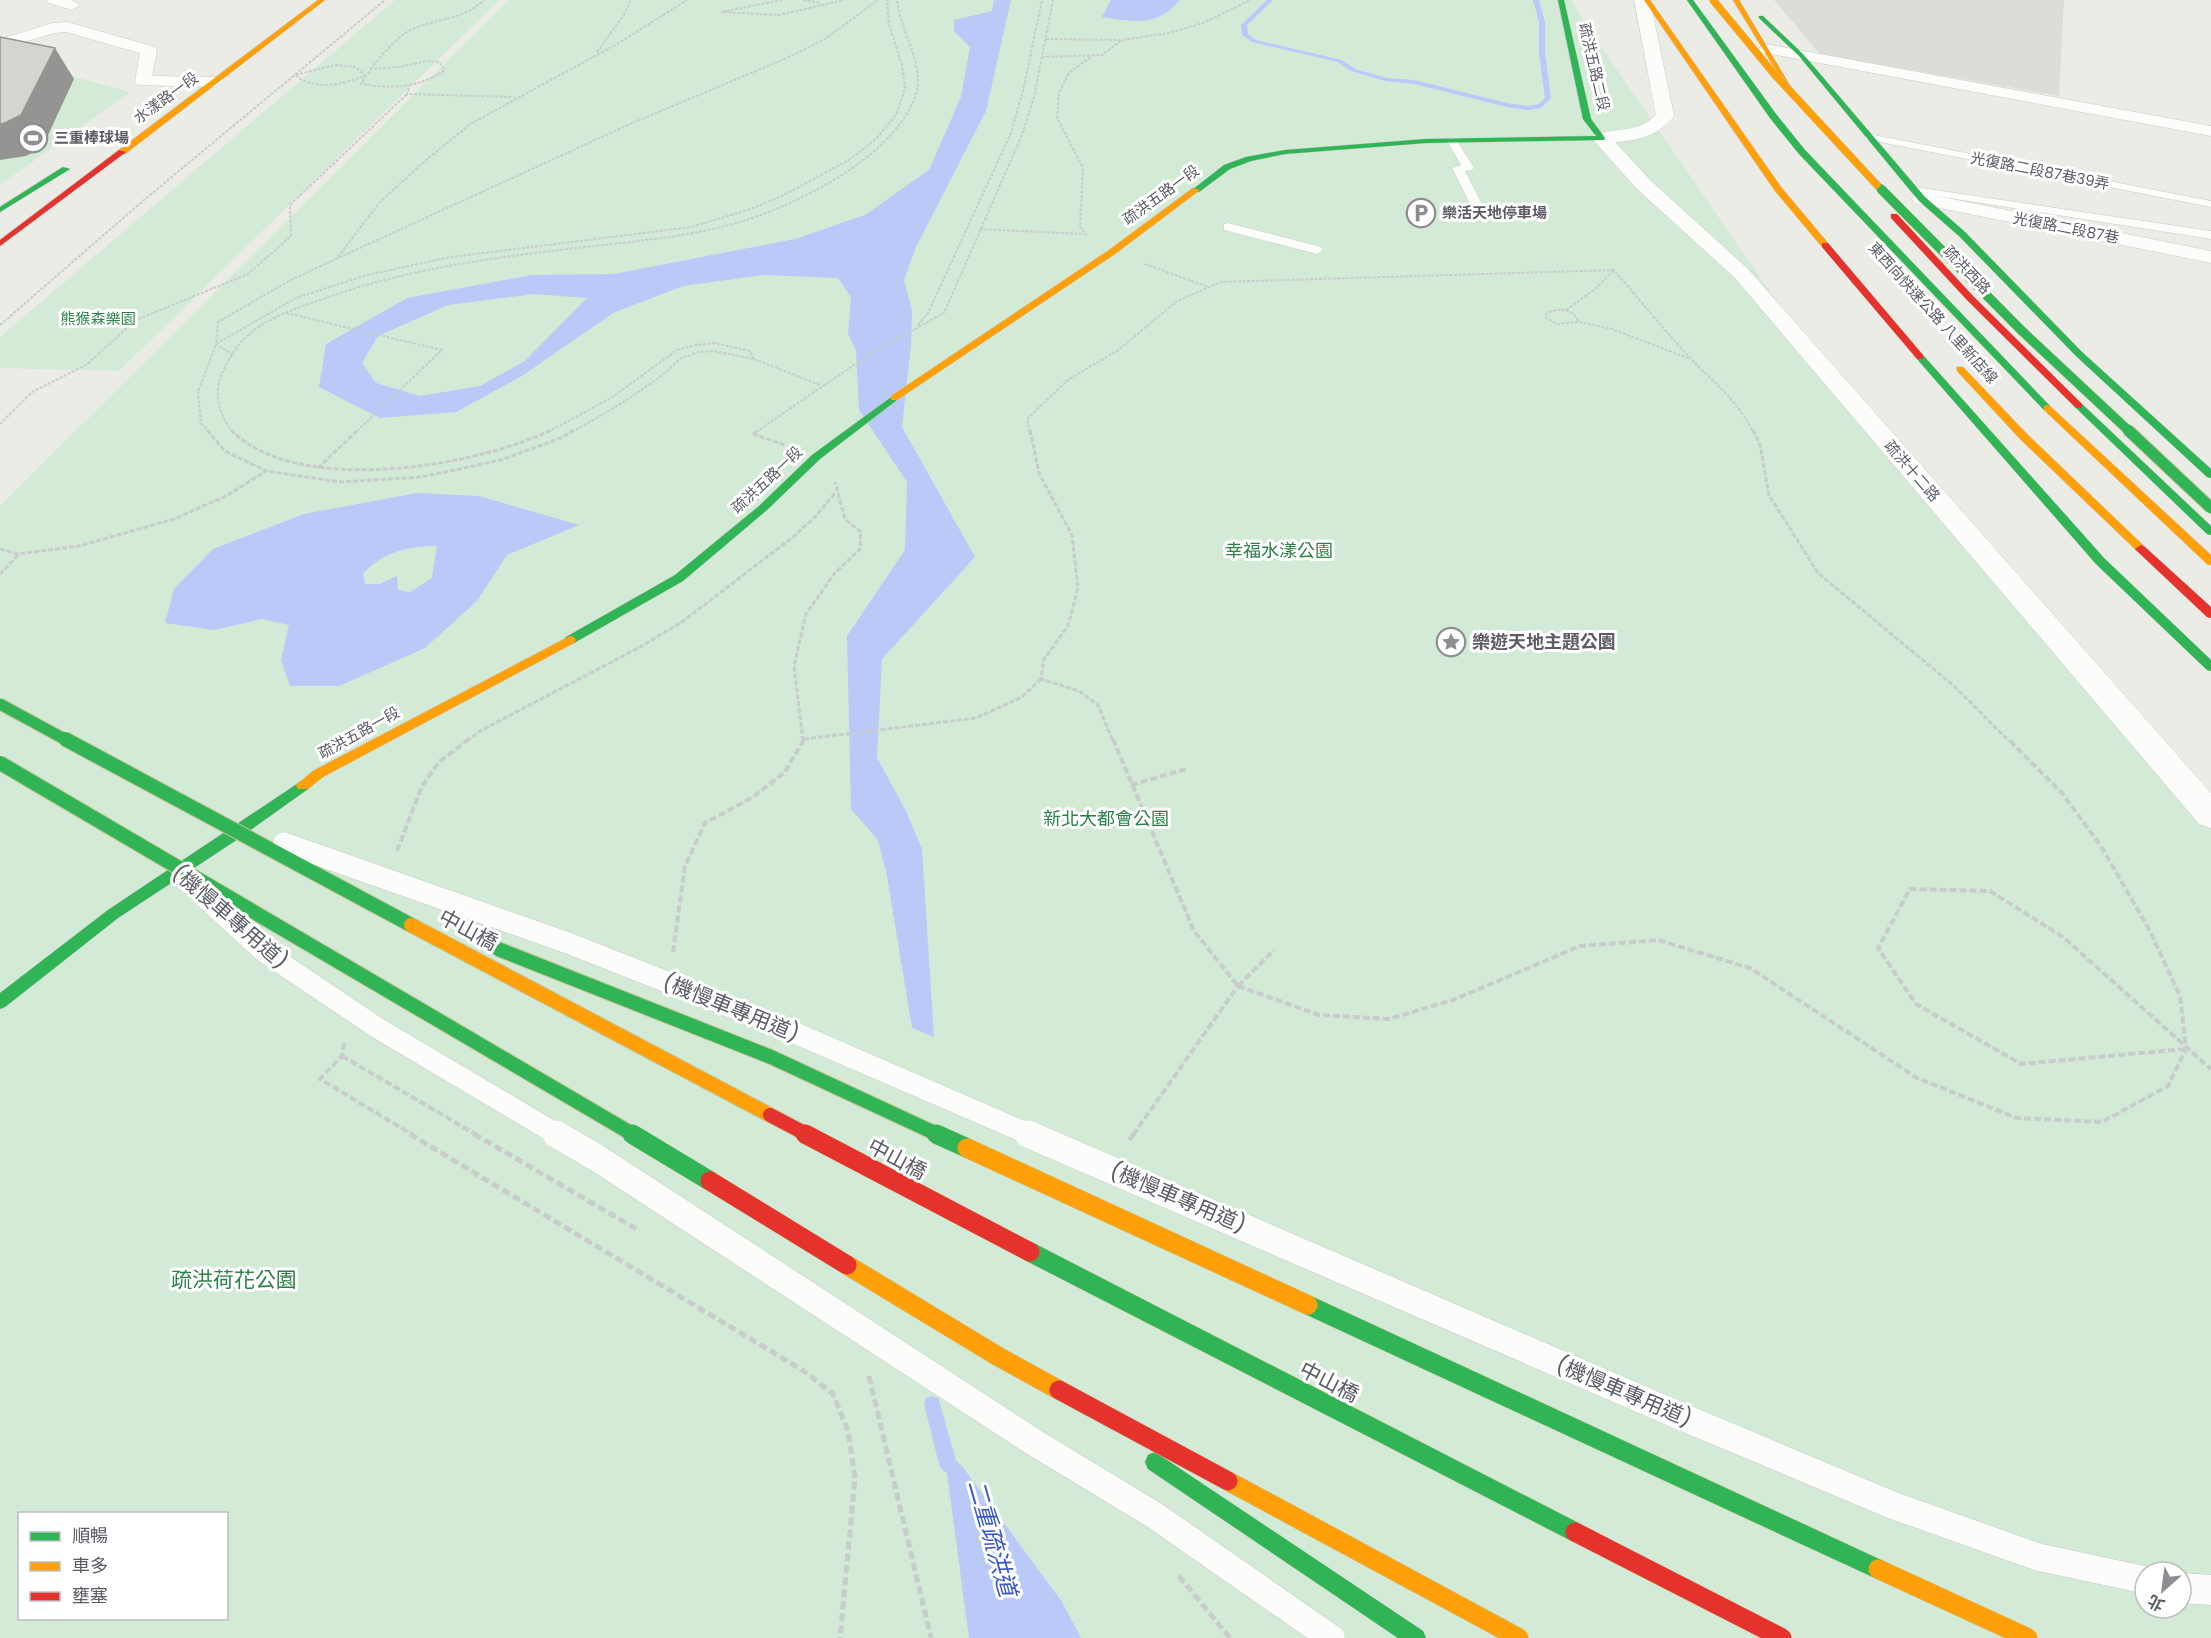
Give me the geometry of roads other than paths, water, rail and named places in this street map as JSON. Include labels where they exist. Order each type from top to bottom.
[{"type":"main road","name":"水漾路一段","points":[[0,244],[322,0]]},
{"type":"main road","name":"疏洪五路二段","points":[[1560,0],[1587,119],[1601,138]]},
{"type":"main road","points":[[1647,0],[1778,189],[1872,301],[2100,561],[2211,667]]},
{"type":"main road","name":"東西向快速公路 八里新店線","points":[[1690,0],[1773,116],[1810,160],[1951,310],[2068,429],[2211,561]]},
{"type":"main road","points":[[1713,0],[1744,42],[1876,185],[1963,274],[2046,356],[2211,508]]},
{"type":"main road","name":"疏洪西路","points":[[1736,0],[1815,128],[1900,224],[2079,406],[2211,532]]},
{"type":"main road","name":"疏洪西路","points":[[1744,0],[1801,55],[1918,195],[1962,234],[2079,354],[2211,475]]},
{"type":"main road","name":"水漾路一段","points":[[167,93],[202,68]]},
{"type":"main road","name":"疏洪五路一段","points":[[0,1002],[113,914],[233,835],[318,774],[549,652],[679,578],[763,508],[816,457],[916,381],[998,330],[1112,252],[1227,167],[1243,159],[1274,153],[1359,144],[1601,138]]},
{"type":"main road","points":[[1747,144],[1784,172]]},
{"type":"main road","points":[[0,210],[70,166],[0,220]]},
{"type":"main road","points":[[1963,354],[2003,395]]},
{"type":"main road","name":"東西向快速公路 八里新店線","points":[[1948,357],[2047,460],[2211,614]]},
{"type":"main road","points":[[2069,461],[2211,595]]},
{"type":"main road","name":"中山橋","points":[[0,704],[208,818],[1033,1254],[1782,1638]]},
{"type":"main road","points":[[0,763],[545,1081],[999,1357],[1128,1444]]},
{"type":"main road","points":[[336,884],[445,928]]},
{"type":"main road","points":[[489,945],[771,1058],[2028,1638]]},
{"type":"main road","points":[[999,1357],[1519,1638]]},
{"type":"main road","points":[[1148,1457],[1416,1638]]},
{"type":"street","points":[[54,0],[72,5]]},
{"type":"street","points":[[1601,138],[1638,135],[1653,128],[1665,116],[1642,0]]},
{"type":"street","points":[[0,44],[53,28],[67,27],[149,50],[144,81],[216,82]]},
{"type":"street","points":[[1766,49],[2211,131]]},
{"type":"street","name":"疏洪十二路","points":[[1601,138],[1643,184],[1741,273],[2211,815]]},
{"type":"street","name":"光復路二段87巷","points":[[1918,195],[2211,257]]},
{"type":"lane","name":"光復路二段87巷39弄","points":[[1869,137],[2211,204]]},
{"type":"lane","points":[[1452,141],[1479,210]]},
{"type":"lane","points":[[1918,195],[2211,235]]},
{"type":"lane","points":[[1228,227],[1317,250]]},
{"type":"lane","name":"(機慢車專用道)","points":[[208,818],[354,866],[568,943],[786,1029],[1680,1416],[1892,1505],[2038,1557],[2133,1577]]},
{"type":"lane","name":"(機慢車專用道)","points":[[159,856],[263,951],[376,1028],[597,1158],[1032,1441],[1154,1515],[1331,1638]]},
{"type":"lane","points":[[2193,1589],[2211,1590]]},
{"type":"water","points":[[994,0],[1011,0],[986,111],[916,247],[904,280],[912,310],[911,345],[902,427],[975,557],[882,659],[877,758],[906,811],[922,849],[934,1037],[912,1028],[887,876],[878,840],[851,809],[847,636],[905,550],[907,482],[859,410],[856,351],[848,334],[851,297],[838,278],[763,275],[683,286],[613,313],[522,376],[456,412],[380,418],[319,387],[326,344],[407,298],[532,275],[614,274],[795,239],[865,215],[929,170],[961,97],[970,47],[954,31],[954,20],[992,11]],"holes":[[[534,294],[587,298],[525,361],[480,386],[420,396],[376,383],[362,363],[378,336],[448,305]]]},
{"type":"water","points":[[1111,0],[1180,0],[1163,15],[1154,19],[1135,21],[1102,17]]},
{"type":"water","points":[[417,493],[479,496],[579,525],[507,555],[477,601],[425,648],[339,686],[290,686],[281,660],[289,625],[262,619],[214,630],[165,623],[174,589],[213,549],[304,514]],"holes":[[[437,546],[432,578],[410,592],[398,590],[397,576],[380,584],[365,584],[363,574],[370,566],[387,555],[416,547]]]},
{"type":"water","name":"二重疏洪道","points":[[944,1450],[962,1466],[1062,1602],[1081,1638],[969,1638]]},
{"type":"waterway","points":[[1270,0],[1244,25],[1245,35],[1254,41],[1340,61],[1353,70],[1387,80],[1414,82],[1528,108],[1541,106],[1548,98],[1542,53],[1542,22],[1536,0]]},
{"type":"waterway","points":[[932,1404],[948,1464]]},
{"type":"railway","points":[[136,190],[368,0]]},
{"type":"railway","points":[[0,301],[137,189]]},
{"type":"place","name":"三重棒球場","points":[[33,138]]},
{"type":"place","name":"樂活天地停車場","points":[[1421,213]]},
{"type":"place","name":"樂遊天地主題公園","points":[[1451,642]]},
{"type":"park label","name":"熊猴森樂園","points":[[98,319]]},
{"type":"park label","name":"幸福水漾公園","points":[[1279,551]]},
{"type":"park label","name":"新北大都會公園","points":[[1106,819]]},
{"type":"park label","name":"疏洪荷花公園","points":[[234,1280]]}]
